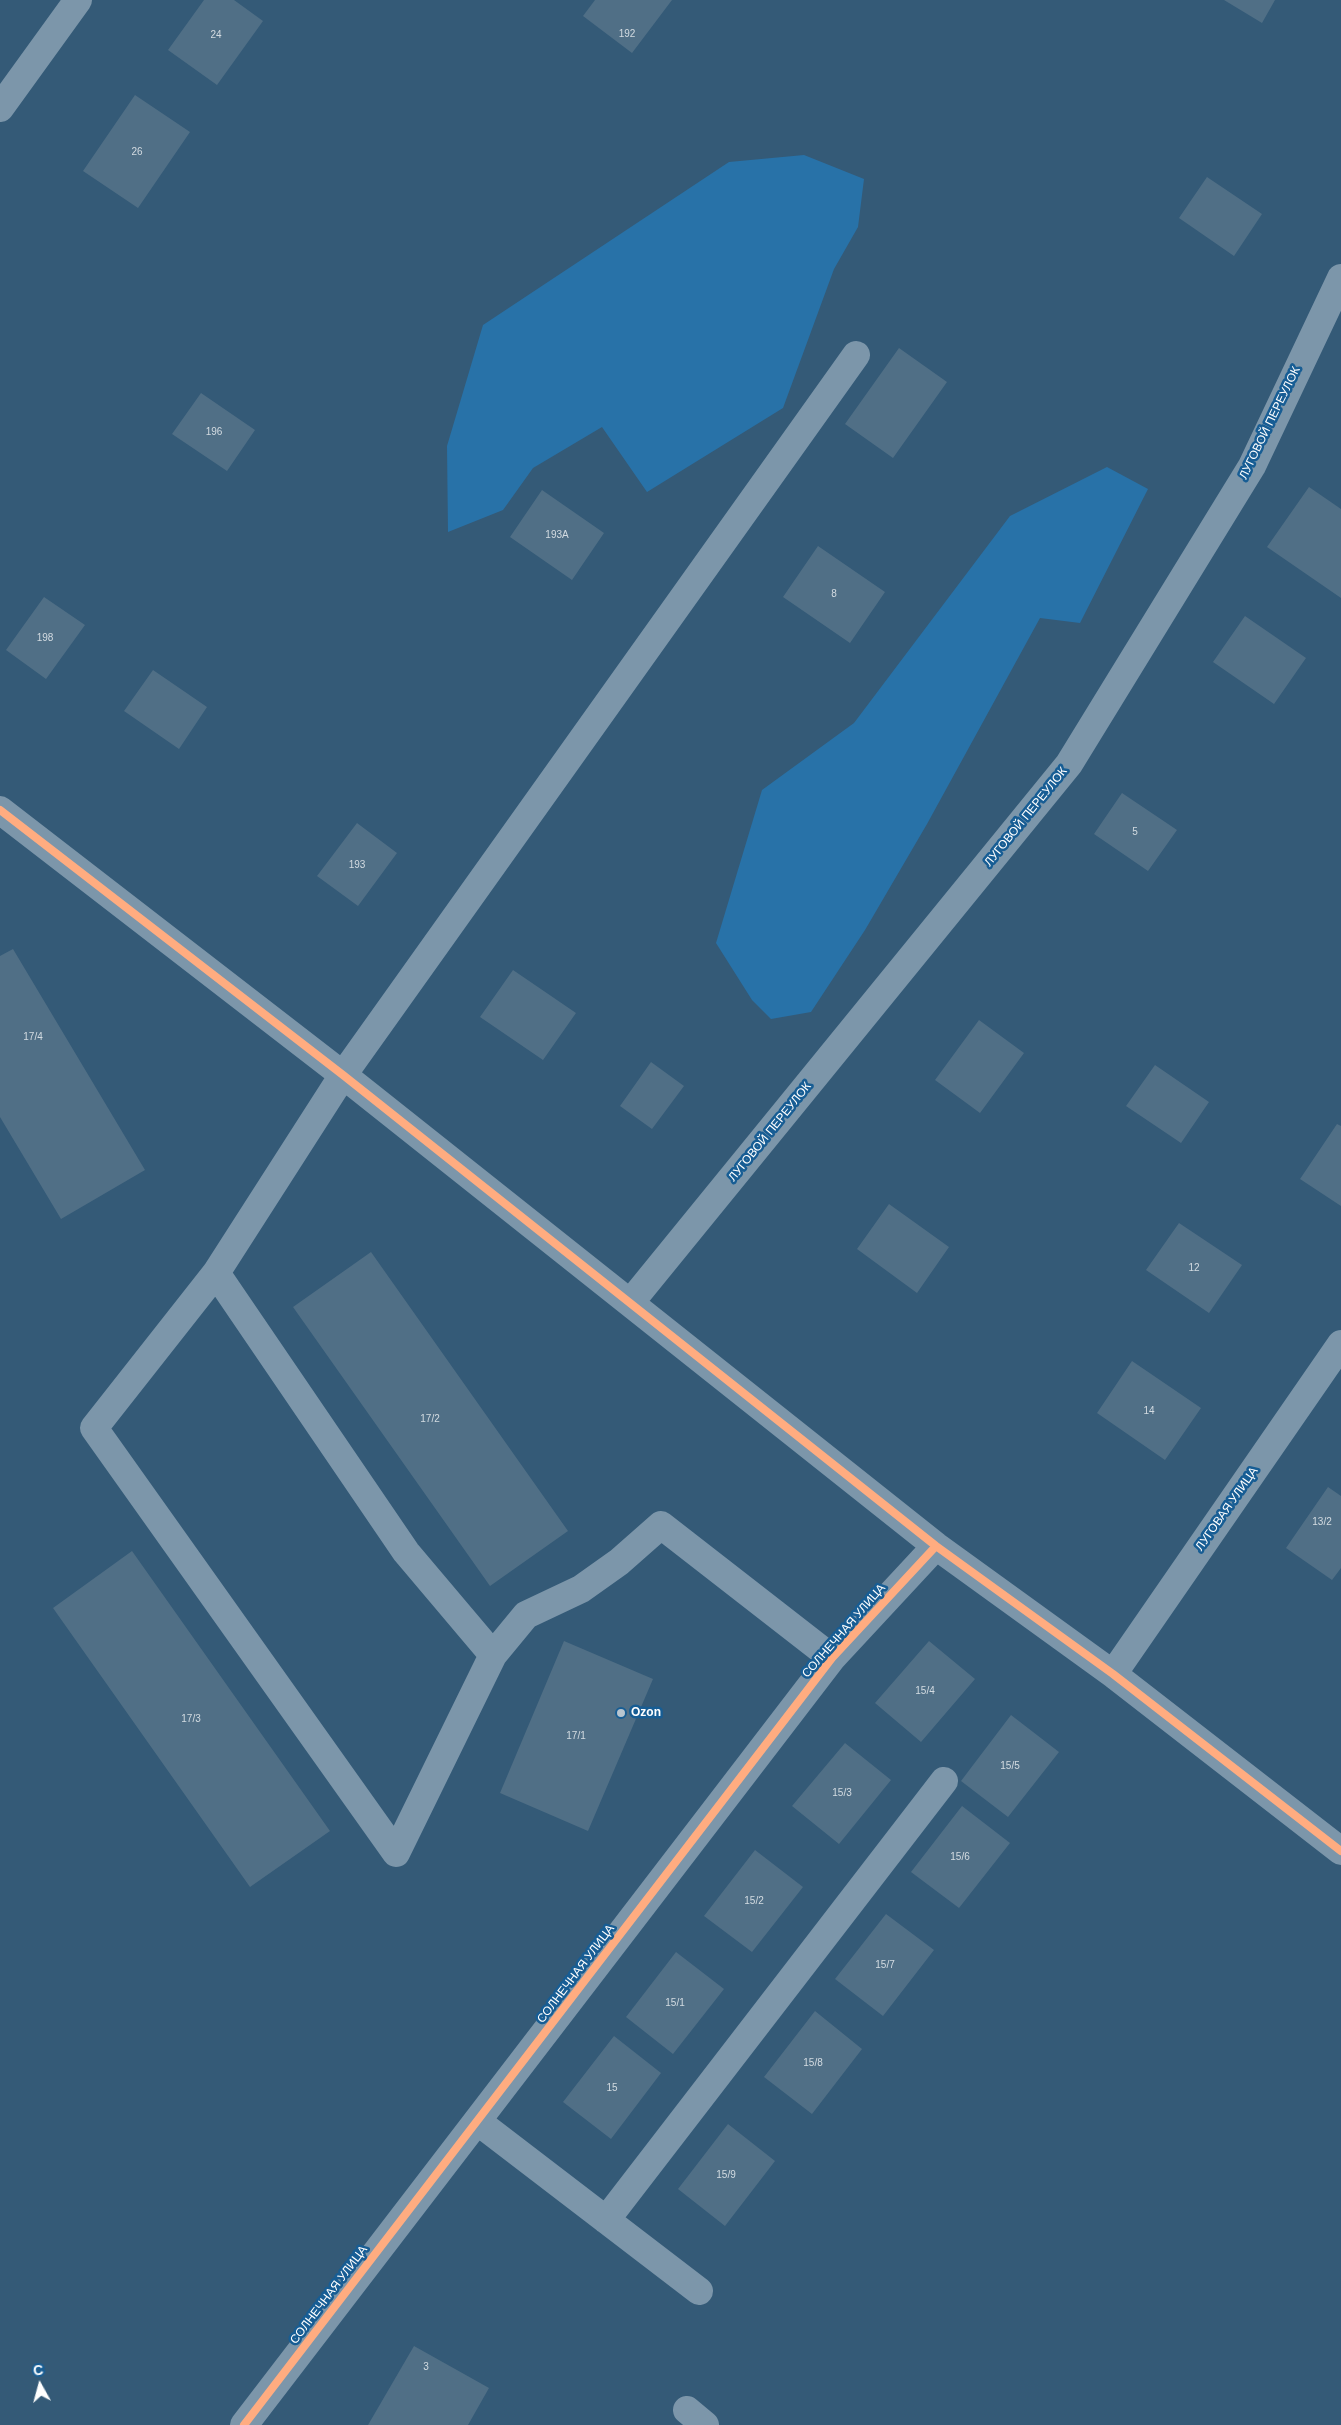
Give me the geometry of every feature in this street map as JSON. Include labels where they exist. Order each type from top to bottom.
[{"type":"street","points":[[0,108],[78,0]]},
{"type":"street","name":"ЛУГОВОЙ ПЕРЕУЛОК","points":[[630,1303],[1070,764],[1252,466],[1341,278]]},
{"type":"street","points":[[832,1658],[662,1525],[619,1562],[581,1588],[526,1615],[493,1655],[396,1853],[94,1428],[216,1273],[343,1075],[856,355]]},
{"type":"street","points":[[0,810],[343,1075],[936,1546],[1113,1674],[1341,1851]]},
{"type":"street","points":[[216,1273],[406,1552],[493,1655]]},
{"type":"street","name":"ЛУГОВАЯ УЛИЦА","points":[[1113,1674],[1341,1344]]},
{"type":"street","name":"СОЛНЕЧНАЯ УЛИЦА","points":[[244,2425],[832,1658],[936,1546]]},
{"type":"street","points":[[606,2220],[944,1781]]},
{"type":"street","points":[[477,2121],[698,2291]]},
{"type":"shaded area","points":[[804,155],[864,179],[858,227],[834,269],[783,408],[647,492],[602,427],[533,468],[503,510],[448,532],[447,446],[483,325],[729,162]]},
{"type":"shaded area","points":[[1107,467],[1148,489],[1080,623],[1040,618],[927,824],[865,930],[811,1012],[771,1019],[752,1000],[716,943],[762,790],[854,723],[1010,516]]},
{"type":"building","points":[[204,0],[234,0],[263,21],[217,85],[168,50]]},
{"type":"building","points":[[595,0],[672,0],[632,53],[583,16]]},
{"type":"building","points":[[1224,0],[1275,0],[1262,23]]},
{"type":"building","points":[[135,95],[190,132],[138,208],[83,171]]},
{"type":"building","points":[[1207,177],[1262,214],[1234,256],[1179,218]]},
{"type":"building","points":[[899,348],[947,382],[893,458],[845,424]]},
{"type":"building","points":[[201,393],[255,430],[227,471],[172,434]]},
{"type":"building","points":[[1309,487],[1341,509],[1341,598],[1267,547]]},
{"type":"building","points":[[542,490],[604,533],[572,580],[510,537]]},
{"type":"building","points":[[818,546],[885,592],[850,643],[783,597]]},
{"type":"building","points":[[44,597],[85,625],[46,679],[6,650]]},
{"type":"building","points":[[1245,616],[1306,658],[1274,704],[1213,662]]},
{"type":"building","points":[[153,670],[207,707],[179,749],[124,711]]},
{"type":"building","points":[[1122,793],[1177,830],[1148,871],[1094,834]]},
{"type":"building","points":[[357,823],[397,853],[358,906],[317,876]]},
{"type":"building","points":[[13,949],[145,1170],[61,1219],[0,1117],[0,956]]},
{"type":"building","points":[[513,970],[576,1013],[543,1060],[480,1017]]},
{"type":"building","points":[[979,1020],[1024,1053],[980,1113],[935,1080]]},
{"type":"building","points":[[651,1062],[684,1086],[652,1129],[620,1106]]},
{"type":"building","points":[[1155,1065],[1209,1102],[1181,1143],[1126,1106]]},
{"type":"building","points":[[1337,1124],[1341,1126],[1341,1206],[1300,1179]]},
{"type":"building","points":[[889,1204],[949,1247],[917,1293],[857,1249]]},
{"type":"building","points":[[1179,1223],[1242,1265],[1209,1313],[1146,1270]]},
{"type":"building","points":[[371,1252],[568,1531],[490,1586],[293,1307]]},
{"type":"building","points":[[1132,1361],[1201,1408],[1165,1460],[1097,1413]]},
{"type":"building","points":[[1328,1487],[1341,1496],[1341,1568],[1332,1580],[1286,1548]]},
{"type":"building","points":[[132,1551],[330,1831],[250,1887],[53,1608]]},
{"type":"building","points":[[564,1641],[653,1679],[588,1831],[500,1793]]},
{"type":"building","points":[[929,1641],[975,1679],[921,1742],[875,1703]]},
{"type":"building","points":[[1011,1715],[1059,1752],[1008,1817],[961,1781]]},
{"type":"building","points":[[845,1743],[891,1780],[839,1844],[792,1806]]},
{"type":"building","points":[[962,1806],[1010,1843],[959,1908],[911,1872]]},
{"type":"building","points":[[755,1850],[803,1887],[752,1952],[704,1916]]},
{"type":"building","points":[[886,1914],[934,1950],[883,2016],[835,1979]]},
{"type":"building","points":[[676,1952],[724,1989],[673,2054],[626,2017]]},
{"type":"building","points":[[815,2011],[862,2049],[812,2114],[764,2077]]},
{"type":"building","points":[[614,2036],[661,2073],[611,2139],[563,2102]]},
{"type":"building","points":[[728,2124],[775,2161],[725,2226],[678,2189]]},
{"type":"building","points":[[414,2346],[489,2388],[468,2425],[368,2425]]},
{"type":"cycle path","points":[[0,810],[343,1075],[936,1546],[1113,1674],[1341,1851]]},
{"type":"cycle path","points":[[244,2425],[832,1658],[936,1546]]},
{"type":"place","name":"Ozon","points":[[621,1713]]}]
